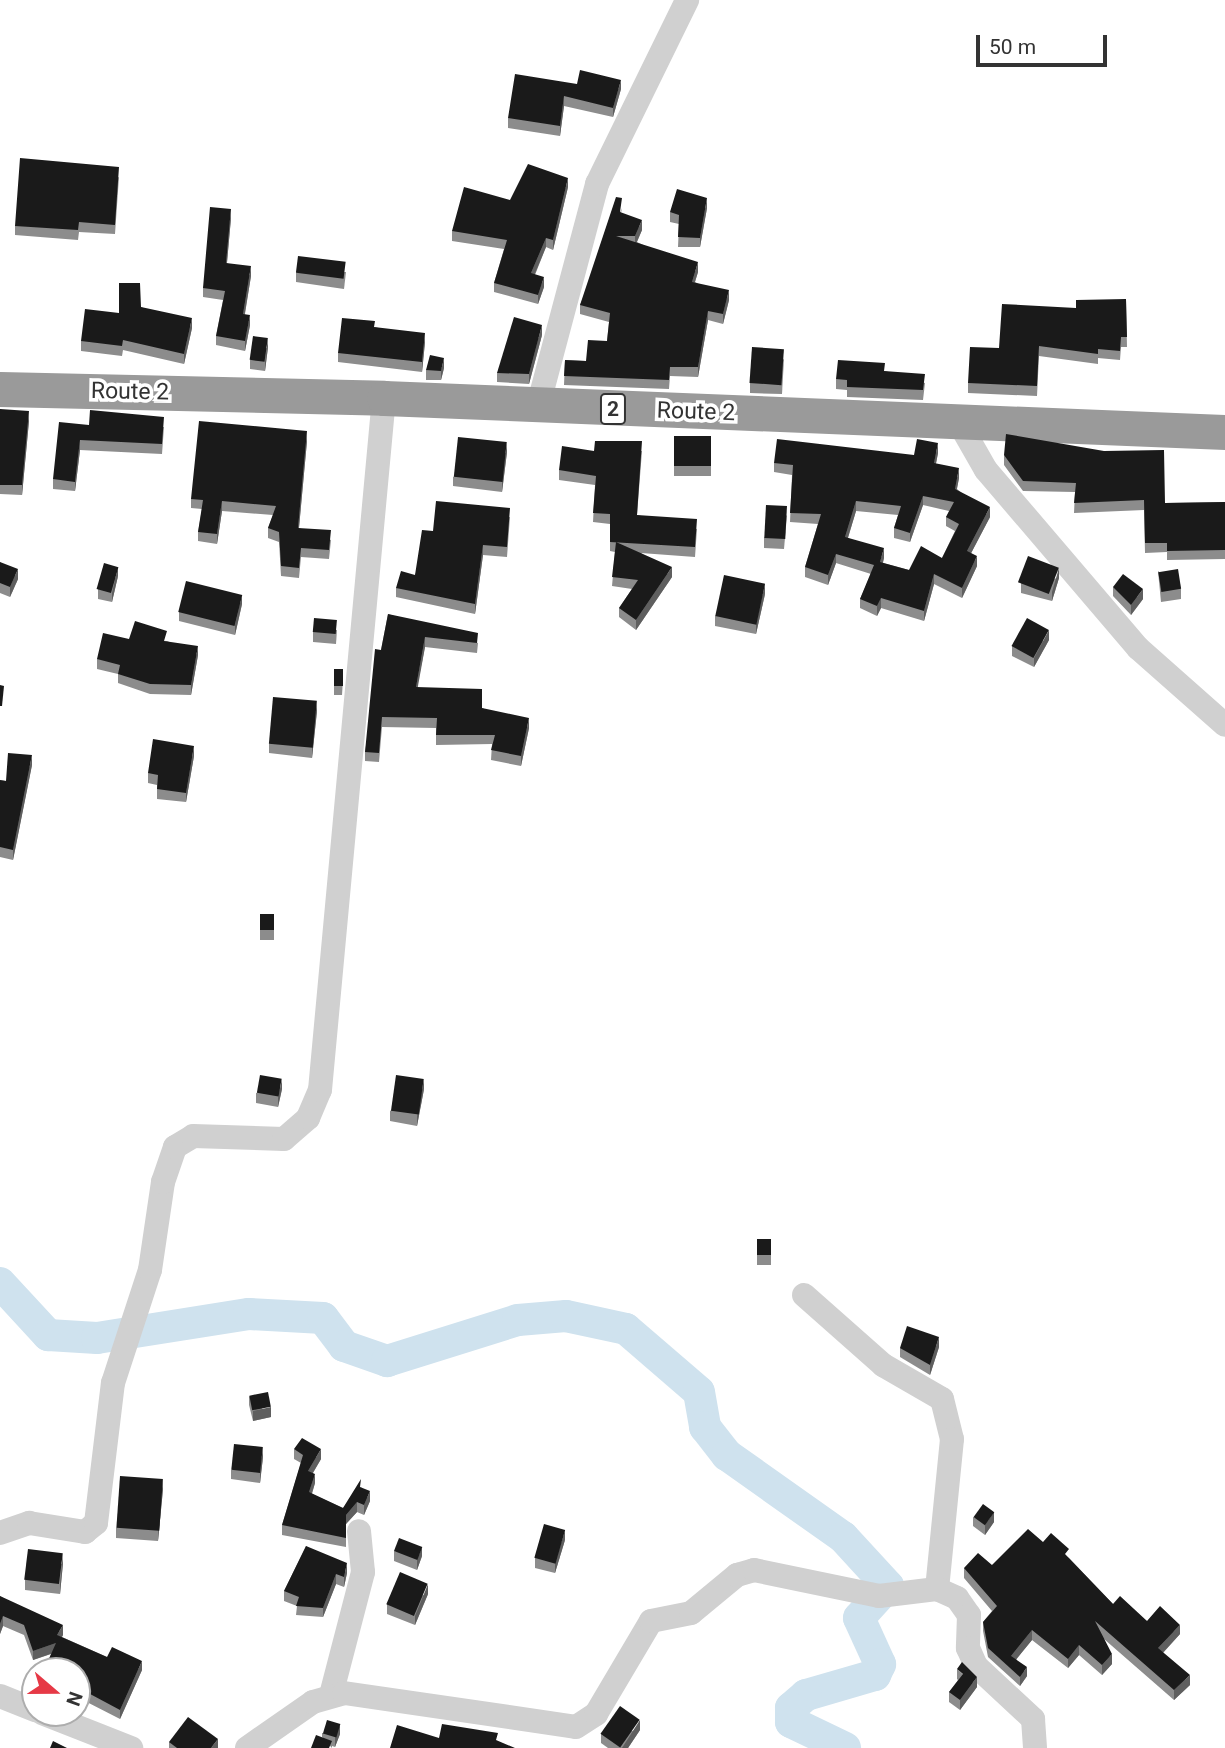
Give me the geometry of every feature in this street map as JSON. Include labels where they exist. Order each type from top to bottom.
[{"type":"highway","name":"Route 2","points":[[0,389],[384,398],[1225,432]]},
{"type":"street","points":[[538,406],[597,184],[687,0]]},
{"type":"street","points":[[0,1533],[29,1523],[92,1530],[119,1354],[150,1270],[163,1182],[175,1147],[193,1136],[284,1139],[308,1118],[320,1090],[384,398]]},
{"type":"street","points":[[958,421],[986,470],[1138,648],[1225,726]]},
{"type":"street","points":[[804,1295],[883,1365],[943,1399],[952,1439],[937,1589]]},
{"type":"street","points":[[331,1695],[363,1572],[359,1531]]},
{"type":"street","points":[[247,1748],[331,1695],[576,1727],[596,1714],[651,1621],[691,1613],[744,1572],[879,1596],[937,1589],[965,1606],[975,1664],[1033,1719],[1035,1748]]},
{"type":"street","points":[[0,1696],[21,1704]]},
{"type":"street","points":[[78,1727],[131,1748]]},
{"type":"building","points":[[580,70],[621,80],[613,108],[564,96],[560,126],[508,118],[515,74],[577,84]]},
{"type":"building","points":[[20,158],[119,167],[115,225],[79,222],[78,230],[15,226]]},
{"type":"building","points":[[528,164],[568,178],[553,240],[546,238],[531,273],[544,277],[538,295],[494,283],[507,240],[452,231],[464,187],[510,200]]},
{"type":"building","points":[[677,189],[707,198],[700,238],[678,237],[679,215],[670,212]]},
{"type":"building","points":[[616,197],[622,198],[620,212],[642,220],[635,236],[616,236],[698,262],[692,282],[729,290],[723,314],[708,311],[698,367],[670,367],[669,380],[564,376],[565,360],[586,361],[588,340],[607,341],[610,313],[580,305]]},
{"type":"building","points":[[210,207],[231,209],[226,263],[251,266],[243,314],[250,315],[245,341],[216,336],[225,291],[203,288]]},
{"type":"building","points":[[298,256],[346,262],[344,279],[296,273]]},
{"type":"building","points":[[119,283],[140,283],[141,307],[192,318],[184,354],[123,340],[122,346],[81,341],[85,309],[119,313]]},
{"type":"building","points":[[1126,299],[1127,337],[1121,337],[1120,351],[1098,349],[1098,354],[1039,346],[1037,386],[968,383],[970,347],[999,348],[1002,304],[1076,308],[1076,300]]},
{"type":"building","points":[[514,317],[542,325],[529,374],[497,373]]},
{"type":"building","points":[[342,318],[375,321],[374,327],[425,333],[422,362],[338,353]]},
{"type":"building","points":[[253,336],[268,338],[265,362],[250,360]]},
{"type":"building","points":[[752,347],[784,349],[781,385],[749,383]]},
{"type":"building","points":[[430,355],[444,358],[441,371],[426,370]]},
{"type":"building","points":[[838,360],[885,363],[884,371],[925,374],[923,390],[847,387],[847,380],[836,379]]},
{"type":"building","points":[[0,409],[29,411],[22,485],[0,485]]},
{"type":"building","points":[[90,410],[164,417],[162,444],[80,440],[75,482],[53,479],[59,422],[89,425]]},
{"type":"building","points":[[199,421],[307,431],[298,528],[331,530],[329,550],[301,548],[299,568],[281,566],[279,532],[268,528],[276,506],[222,501],[217,534],[198,532],[203,500],[191,499]]},
{"type":"building","points":[[1006,434],[1104,451],[1164,450],[1165,503],[1225,502],[1225,550],[1167,551],[1167,543],[1145,543],[1144,500],[1074,503],[1076,483],[1023,481],[1004,455]]},
{"type":"building","points":[[674,436],[711,436],[711,466],[674,466]]},
{"type":"building","points":[[458,437],[507,442],[503,482],[454,477]]},
{"type":"building","points":[[777,439],[914,455],[917,439],[938,443],[934,463],[959,468],[955,489],[990,507],[967,551],[977,556],[962,588],[934,574],[924,611],[881,598],[877,606],[860,599],[874,565],[836,554],[828,575],[805,567],[821,514],[790,513],[793,465],[774,463]],"holes":[[[923,496],[954,502],[946,517],[959,524],[942,558],[921,546],[909,570],[880,562],[884,548],[845,537],[856,501],[901,506],[894,528],[910,533]]]},
{"type":"building","points":[[595,441],[642,441],[637,515],[697,519],[695,547],[610,542],[610,514],[593,513],[596,476],[559,470],[562,446],[594,451]]},
{"type":"building","points":[[436,501],[510,508],[507,547],[483,545],[475,604],[396,588],[401,571],[415,575],[422,530],[433,531]]},
{"type":"building","points":[[766,505],[787,506],[785,539],[764,538]]},
{"type":"building","points":[[616,542],[672,567],[636,620],[619,608],[638,580],[612,577]]},
{"type":"building","points":[[1028,556],[1059,568],[1049,594],[1018,582]]},
{"type":"building","points":[[0,562],[18,569],[10,587],[0,583]]},
{"type":"building","points":[[104,563],[118,567],[111,593],[97,589]]},
{"type":"building","points":[[1178,569],[1181,589],[1161,592],[1158,572]]},
{"type":"building","points":[[1123,574],[1143,589],[1131,605],[1113,587]]},
{"type":"building","points":[[724,575],[765,584],[756,625],[715,616]]},
{"type":"building","points":[[186,581],[242,595],[235,626],[178,612]]},
{"type":"building","points":[[388,614],[478,633],[477,643],[425,637],[416,687],[482,689],[482,708],[529,718],[521,756],[491,750],[495,735],[436,735],[437,718],[382,717],[379,753],[365,752],[375,649],[381,650]]},
{"type":"building","points":[[314,618],[337,620],[336,634],[313,632]]},
{"type":"building","points":[[1027,618],[1049,630],[1033,658],[1011,646]]},
{"type":"building","points":[[135,621],[167,631],[164,641],[198,646],[191,685],[150,684],[118,674],[120,665],[97,659],[103,633],[129,639]]},
{"type":"building","points":[[334,669],[343,669],[343,686],[334,686]]},
{"type":"building","points":[[0,685],[4,686],[2,706],[0,706]]},
{"type":"building","points":[[273,697],[317,701],[313,748],[269,744]]},
{"type":"building","points":[[153,739],[194,746],[186,793],[157,789],[158,775],[148,773]]},
{"type":"building","points":[[8,753],[32,755],[13,850],[0,847],[0,780],[6,781]]},
{"type":"building","points":[[260,914],[274,914],[274,930],[260,930]]},
{"type":"building","points":[[260,1075],[282,1079],[279,1097],[257,1093]]},
{"type":"building","points":[[396,1075],[424,1079],[419,1115],[391,1111]]},
{"type":"building","points":[[757,1239],[771,1239],[771,1255],[757,1255]]},
{"type":"building","points":[[907,1326],[939,1337],[930,1365],[900,1348]]},
{"type":"building","points":[[268,1392],[271,1407],[252,1410],[249,1396]]},
{"type":"building","points":[[302,1438],[321,1449],[308,1471],[315,1474],[309,1492],[343,1508],[361,1479],[360,1487],[370,1491],[364,1505],[357,1502],[346,1515],[346,1538],[282,1525],[303,1455],[294,1449]]},
{"type":"building","points":[[234,1444],[263,1447],[260,1473],[231,1470]]},
{"type":"building","points":[[120,1476],[163,1479],[159,1531],[116,1528]]},
{"type":"building","points":[[983,1504],[994,1512],[985,1525],[974,1517]]},
{"type":"building","points":[[544,1524],[565,1530],[556,1564],[534,1558]]},
{"type":"building","points":[[1028,1529],[1043,1542],[1051,1533],[1069,1549],[1065,1554],[1113,1604],[1120,1596],[1147,1621],[1160,1606],[1180,1625],[1158,1648],[1190,1675],[1174,1690],[1095,1621],[1112,1654],[1102,1665],[1079,1645],[1068,1659],[1032,1630],[1011,1656],[1027,1667],[1020,1677],[988,1648],[983,1622],[997,1606],[964,1568],[978,1553],[992,1565]]},
{"type":"building","points":[[399,1538],[422,1547],[417,1560],[394,1551]]},
{"type":"building","points":[[306,1546],[347,1563],[344,1577],[336,1574],[323,1608],[296,1606],[299,1597],[284,1591]]},
{"type":"building","points":[[28,1549],[63,1553],[59,1584],[24,1580]]},
{"type":"building","points":[[400,1572],[428,1584],[414,1616],[386,1604]]},
{"type":"building","points":[[0,1596],[63,1625],[57,1635],[107,1657],[112,1647],[142,1661],[120,1710],[91,1694],[91,1657],[50,1657],[56,1643],[33,1651],[24,1625],[3,1616],[0,1624]]},
{"type":"building","points":[[962,1662],[977,1677],[960,1700],[949,1692],[963,1674],[957,1669]]},
{"type":"building","points":[[620,1706],[640,1720],[620,1748],[600,1734]]},
{"type":"building","points":[[188,1717],[218,1739],[211,1748],[177,1748],[169,1742]]},
{"type":"building","points":[[327,1720],[340,1724],[336,1737],[323,1733]]},
{"type":"building","points":[[442,1724],[498,1733],[496,1740],[515,1748],[390,1748],[397,1725],[439,1738]]},
{"type":"building","points":[[316,1735],[332,1741],[329,1748],[311,1748]]},
{"type":"building","points":[[53,1741],[67,1748],[50,1748]]},
{"type":"waterway","points":[[0,1283],[48,1335],[97,1338],[249,1314],[323,1318],[344,1346],[387,1361],[518,1320],[566,1316],[626,1329],[699,1392],[705,1427],[727,1455],[843,1537],[888,1586],[859,1618],[880,1664],[875,1675],[806,1695],[791,1708],[791,1722],[845,1748]]}]
